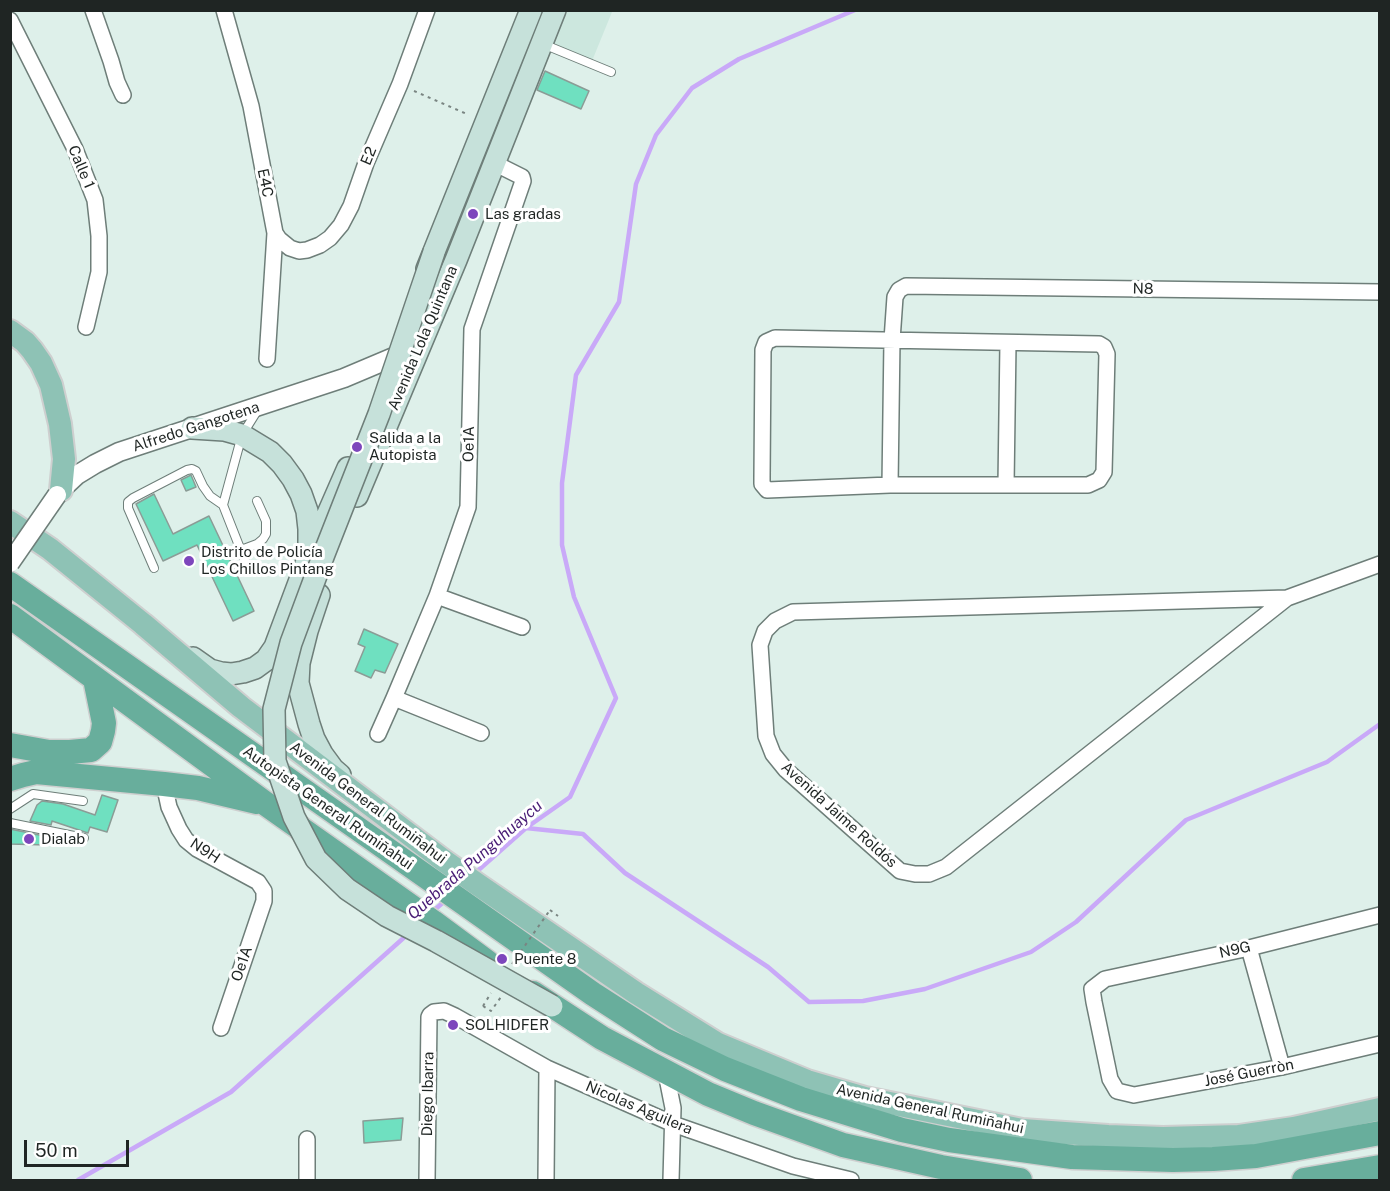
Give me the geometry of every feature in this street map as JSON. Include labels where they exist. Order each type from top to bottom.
[{"type":"highway","name":"Autopista General Rumiñahui","points":[[10,584],[461,887],[593,994],[663,1039],[725,1069],[801,1099],[902,1130],[949,1140],[1072,1157],[1173,1160],[1256,1156],[1380,1133]]},
{"type":"highway","name":"Autopista General Rumiñahui","points":[[10,616],[266,804],[491,965],[602,1038],[708,1094],[754,1113],[843,1144],[941,1167],[1020,1180]]},
{"type":"highway","points":[[10,745],[50,752],[91,750],[99,742],[104,723],[95,679]]},
{"type":"highway","points":[[24,783],[36,772],[198,788],[266,804]]},
{"type":"highway","points":[[1304,1180],[1380,1167]]},
{"type":"main road","name":"Avenida Lola Quintana","points":[[143,624],[210,670],[221,674],[243,672],[255,668],[266,660],[275,647],[306,564],[357,447],[531,10]]},
{"type":"main road","name":"Avenida Lola Quintana","points":[[443,860],[333,769],[322,754],[314,739],[298,683],[299,663],[327,570],[456,260],[555,10]]},
{"type":"main road","name":"Avenida Lola Quintana","points":[[434,252],[379,414],[291,643],[274,709],[275,761],[294,817],[316,859],[347,889],[387,916],[552,1005]]},
{"type":"main road","points":[[10,331],[32,350],[51,385],[60,424],[64,459],[59,493]]},
{"type":"main road","points":[[192,428],[224,430],[242,435],[270,452],[282,464],[301,494],[307,512],[309,547],[306,564]]},
{"type":"main road","name":"Avenida General Rumiñahui","points":[[10,522],[50,549],[241,707],[443,860],[461,887],[718,1044],[807,1081],[865,1098],[1023,1130],[1163,1138],[1250,1134],[1294,1128],[1380,1109]]},
{"type":"street","points":[[93,10],[123,95]]},
{"type":"street","name":"E4C","points":[[224,10],[251,106],[275,233],[267,358]]},
{"type":"street","name":"E2","points":[[275,233],[290,248],[298,251],[307,250],[330,238],[340,225],[351,206],[428,10]]},
{"type":"street","name":"Calle 1","points":[[10,20],[75,149],[95,200],[99,236],[99,272],[86,327]]},
{"type":"street","name":"Oe1A","points":[[378,734],[437,596],[467,514],[472,329],[523,181],[522,177],[494,163]]},
{"type":"street","name":"N8","points":[[892,340],[895,297],[899,290],[906,286],[1380,292]]},
{"type":"street","points":[[775,338],[892,340],[1099,344],[1104,347],[1107,354],[1104,472],[1099,480],[1088,485],[890,485],[767,490],[762,484],[763,350],[766,342],[775,338]]},
{"type":"street","points":[[890,485],[892,340]]},
{"type":"street","points":[[1006,485],[1008,343]]},
{"type":"street","name":"Alfredo Gangotena","points":[[10,563],[59,493],[77,475],[95,464],[119,452],[344,378],[421,345]]},
{"type":"street","name":"Avenida Jaime Roldós","points":[[1287,598],[793,612],[775,621],[765,631],[760,645],[766,736],[773,754],[786,770],[900,871],[928,874],[946,867],[1287,598],[1380,564]]},
{"type":"street","points":[[437,596],[522,627]]},
{"type":"street","points":[[394,698],[481,733]]},
{"type":"street","name":"N9H","points":[[164,784],[169,807],[186,840],[196,849],[258,882],[264,891],[264,901]]},
{"type":"street","name":"Oe1A","points":[[221,1028],[264,901]]},
{"type":"street","name":"N9G","points":[[1117,1091],[1110,1079],[1092,988],[1105,979],[1249,948],[1380,915]]},
{"type":"street","points":[[1249,948],[1282,1067]]},
{"type":"street","name":"Nicolas Aguilera","points":[[437,1011],[444,1011],[455,1016],[547,1068],[673,1124],[793,1173],[851,1180]]},
{"type":"street","name":"Diego Ibarra","points":[[427,1180],[429,1017],[437,1011]]},
{"type":"street","name":"José Guerròn","points":[[1117,1091],[1134,1095],[1282,1067],[1380,1044]]},
{"type":"street","points":[[546,1180],[547,1068]]},
{"type":"street","points":[[666,1072],[673,1108],[671,1180]]},
{"type":"street","points":[[307,1139],[307,1180]]},
{"type":"lane","points":[[542,44],[611,72]]},
{"type":"lane","points":[[223,505],[242,435],[259,407]]},
{"type":"lane","points":[[154,568],[128,508],[128,502],[192,469],[196,471],[210,496],[223,505],[247,566]]},
{"type":"lane","points":[[241,550],[257,544],[266,534],[266,521],[257,501]]},
{"type":"lane","points":[[10,809],[24,783],[83,801]]},
{"type":"lane","points":[[10,823],[84,838]]},
{"type":"path","points":[[400,84],[485,123]]},
{"type":"path","points":[[510,967],[550,910],[559,916]]},
{"type":"path","points":[[491,1011],[483,1006],[496,987]]},
{"type":"shaded area","points":[[608,10],[612,12],[592,61],[551,45],[565,11]]},
{"type":"building","points":[[545,71],[589,91],[581,109],[537,90]]},
{"type":"building","points":[[191,475],[196,487],[186,491],[181,480]]},
{"type":"building","points":[[154,494],[173,534],[209,516],[254,611],[233,621],[197,545],[163,561],[136,504]]},
{"type":"building","points":[[364,629],[398,644],[385,673],[375,670],[371,678],[355,671],[365,647],[358,644]]},
{"type":"building","points":[[102,795],[118,800],[107,832],[90,827],[88,833],[52,821],[51,825],[30,821],[37,805],[42,801],[63,804],[95,815]]},
{"type":"building","name":"Dialab","points":[[10,829],[49,837],[47,845],[10,844]]},
{"type":"building","points":[[403,1118],[401,1140],[364,1143],[363,1121]]},
{"type":"waterway","name":"Quebrada Punguhuaycu","points":[[474,874],[526,828],[570,797],[616,698],[574,597],[562,545],[562,483],[576,375],[619,302],[636,184],[656,135],[692,88],[739,59],[855,10]]},
{"type":"waterway","points":[[526,828],[583,834],[625,873],[768,967],[809,1002],[863,1001],[925,989],[1031,952],[1076,922],[1186,820],[1327,762],[1380,724]]},
{"type":"waterway","name":"Quebrada Punguhuaycu","points":[[432,912],[446,900]]},
{"type":"waterway","name":"Quebrada Punguhuaycu","points":[[78,1180],[231,1092],[408,934]]},
{"type":"place","name":"Las gradas","points":[[473,214]]},
{"type":"place","name":"Salida a la Autopista","points":[[357,447]]},
{"type":"place","name":"Distrito de Policía Los Chillos Pintang","points":[[189,561]]},
{"type":"place","name":"Dialab","points":[[29,839]]},
{"type":"place","name":"Puente 8","points":[[502,959]]},
{"type":"place","name":"SOLHIDFER","points":[[453,1025]]}]
